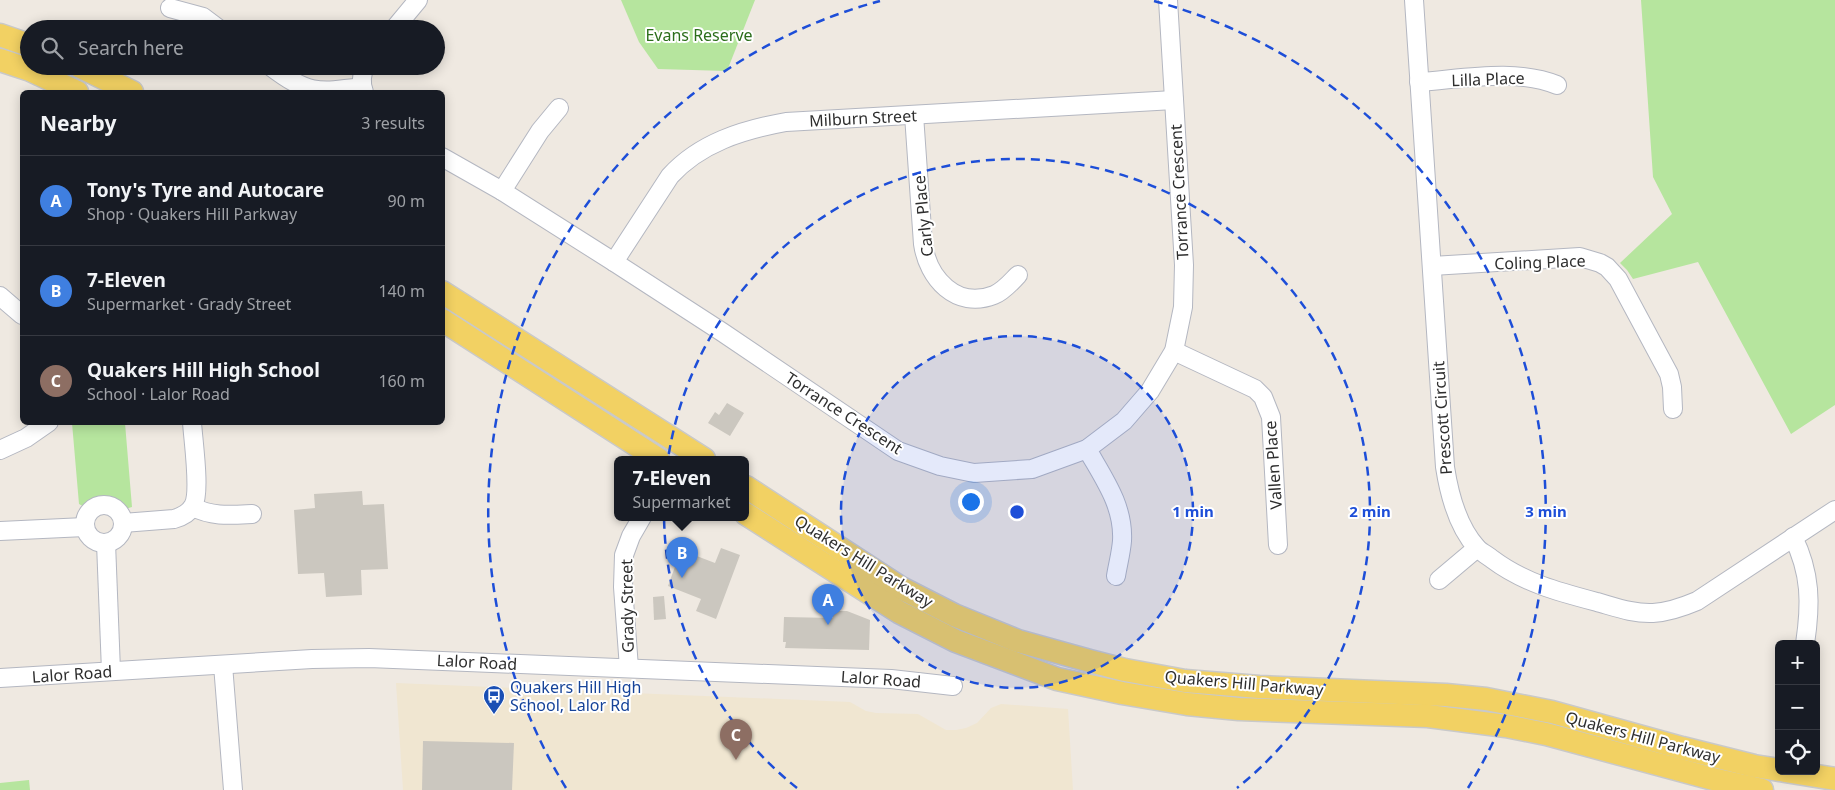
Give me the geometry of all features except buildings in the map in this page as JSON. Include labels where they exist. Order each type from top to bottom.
[{"type":"main road","points":[[0,35],[20,42]]},
{"type":"main road","points":[[0,60],[20,67]]},
{"type":"main road","points":[[41,75],[73,90]]},
{"type":"main road","points":[[97,75],[128,90]]},
{"type":"main road","points":[[445,294],[690,455]]},
{"type":"main road","points":[[445,322],[653,456]]},
{"type":"main road","name":"Quakers Hill Parkway","points":[[749,488],[901,588],[954,615],[1018,641],[1090,661],[1125,670],[1184,681],[1446,695],[1486,699],[1552,712],[1682,748],[1775,769]]},
{"type":"main road","name":"Quakers Hill Parkway","points":[[749,516],[900,612],[956,640],[1057,678],[1122,693],[1187,704],[1239,709],[1428,716],[1506,726],[1546,734],[1717,780],[1762,790]]},
{"type":"main road","points":[[1810,775],[1835,779]]},
{"type":"street","points":[[401,20],[418,0]]},
{"type":"street","name":"Torrance Crescent","points":[[445,159],[502,191],[614,262],[722,332],[898,451],[940,466],[974,473],[1032,469],[1087,450],[1124,421],[1150,391],[1174,352],[1183,307],[1184,265],[1168,0]]},
{"type":"street","name":"Prescott Circuit","points":[[1414,0],[1445,467],[1447,484],[1465,531],[1477,548],[1517,576],[1549,590],[1628,611],[1654,613],[1681,608],[1697,601],[1835,510]]},
{"type":"street","points":[[180,6],[207,20]]},
{"type":"street","points":[[282,75],[291,82],[312,90]]},
{"type":"street","points":[[363,75],[363,90]]},
{"type":"street","name":"Lilla Place","points":[[1419,82],[1529,76],[1557,85]]},
{"type":"street","name":"Milburn Street","points":[[614,262],[670,176],[682,164],[710,144],[761,127],[786,122],[1174,100]]},
{"type":"street","points":[[502,191],[540,131],[559,108]]},
{"type":"street","name":"Carly Place","points":[[914,115],[925,256],[934,276],[952,292],[962,297],[973,298],[994,295],[1003,290],[1018,275]]},
{"type":"street","name":"Coling Place","points":[[1432,266],[1580,257],[1591,259],[1607,267],[1621,283],[1669,374],[1672,387],[1673,409]]},
{"type":"street","points":[[0,296],[20,313]]},
{"type":"street","name":"Vallen Place","points":[[1174,352],[1256,389],[1266,403],[1271,417],[1278,545]]},
{"type":"street","points":[[0,450],[26,438],[45,425]]},
{"type":"street","points":[[123,523],[174,519],[181,517],[193,507],[197,494],[192,425]]},
{"type":"street","points":[[1087,450],[1112,493],[1120,514],[1122,542],[1116,576]]},
{"type":"street","points":[[102,505],[108,505],[118,511],[123,523],[116,538],[106,542],[100,542],[90,537],[85,527],[84,521],[90,510],[102,505]]},
{"type":"street","points":[[193,507],[215,515],[252,514]]},
{"type":"street","name":"Grady Street","points":[[629,668],[623,587],[624,555],[631,536],[640,521]]},
{"type":"street","points":[[0,531],[85,527]]},
{"type":"street","points":[[1793,537],[1807,572],[1809,610],[1805,640]]},
{"type":"street","points":[[106,542],[111,671]]},
{"type":"street","points":[[1439,580],[1477,548]]},
{"type":"street","name":"Lalor Road","points":[[0,678],[312,659],[369,658],[891,678],[953,686]]},
{"type":"street","points":[[223,665],[233,790]]},
{"type":"shaded area","points":[[396,683],[850,702],[866,711],[876,713],[918,714],[946,730],[966,728],[977,723],[991,708],[1001,704],[1068,709],[1073,790],[403,790]]},
{"type":"green space","name":"Evans Reserve","points":[[621,0],[755,0],[727,71],[658,69],[639,42]]},
{"type":"green space","points":[[1641,0],[1835,0],[1835,405],[1791,434],[1698,262],[1633,279],[1620,263],[1672,214],[1653,177]]},
{"type":"green space","points":[[72,425],[125,425],[132,507],[118,511],[111,506],[104,505],[90,510],[79,504]]},
{"type":"green space","points":[[29,780],[30,790],[0,790],[0,783]]},
{"type":"place","name":"7-Eleven","points":[[682,578]]},
{"type":"place","name":"Tony's Tyre and Autocare","points":[[828,625]]},
{"type":"place","name":"Quakers Hill High School, Lalor Rd","points":[[494,715]]},
{"type":"place","name":"Quakers Hill High School","points":[[736,760]]}]
